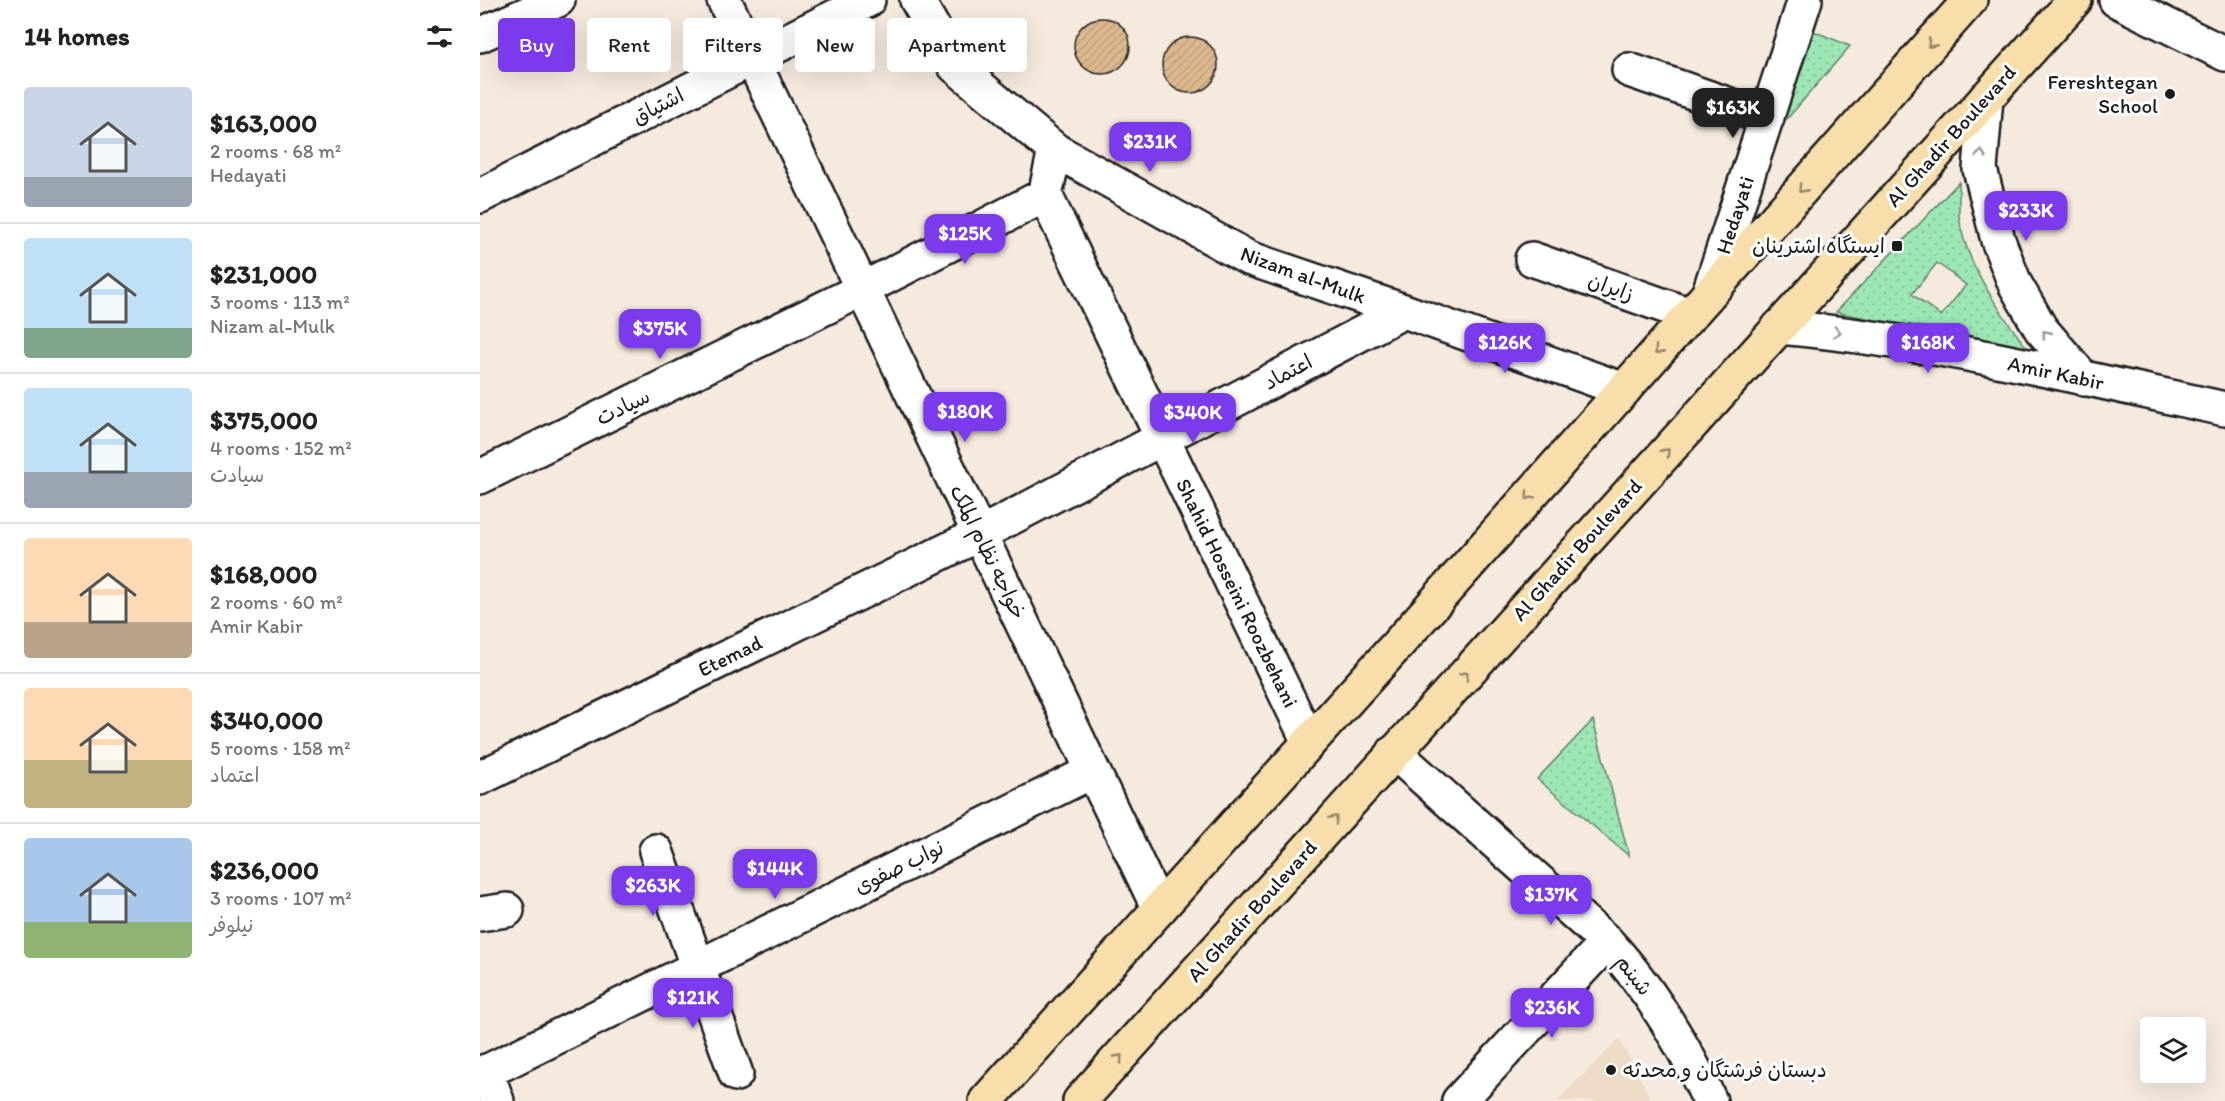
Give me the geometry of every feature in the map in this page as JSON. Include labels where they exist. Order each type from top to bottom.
[{"type":"main road","points":[[986,1101],[1624,390],[1970,0]]},
{"type":"main road","name":"Al Ghadir Boulevard","points":[[1080,1101],[2075,0]]},
{"type":"street","points":[[480,35],[558,0]]},
{"type":"street","name":"خواجه نظام الملک","points":[[724,0],[733,18]]},
{"type":"street","name":"اشتیاق","points":[[783,42],[868,0]]},
{"type":"street","name":"Nizam al-Mulk","points":[[917,0],[956,66],[1055,150],[1248,258],[1624,390]]},
{"type":"street","name":"Hedayati","points":[[1700,304],[1767,118],[1805,0]]},
{"type":"street","points":[[2116,0],[2225,54]]},
{"type":"street","points":[[1629,70],[1767,118]]},
{"type":"street","name":"اشتیاق","points":[[480,196],[724,72]]},
{"type":"street","name":"خواجه نظام الملک","points":[[759,72],[1159,909]]},
{"type":"street","points":[[1986,98],[1980,169],[1998,240],[2015,284],[2041,329],[2084,379]]},
{"type":"street","points":[[1045,195],[1055,150]]},
{"type":"street","name":"سیادت","points":[[480,477],[863,289],[1045,195]]},
{"type":"street","name":"Shahid Hosseini Roozbehani","points":[[1045,195],[1309,742]]},
{"type":"street","name":"زایران","points":[[1532,259],[1700,304]]},
{"type":"street","name":"اعتماد","points":[[980,534],[1404,311]]},
{"type":"street","name":"Amir Kabir","points":[[1779,327],[1830,331],[2012,363],[2225,409]]},
{"type":"street","name":"Etemad","points":[[480,778],[980,534]]},
{"type":"street","name":"شبنم","points":[[1394,752],[1607,942],[1626,962],[1662,1013],[1710,1101]]},
{"type":"street","name":"نواب صفوی","points":[[488,1082],[698,967],[1093,771]]},
{"type":"street","points":[[656,851],[736,1074]]},
{"type":"street","points":[[1459,1101],[1607,942]]},
{"type":"shaded area","name":"دبستان فرشتگان و محدثه","points":[[1619,1039],[1652,1101],[1557,1101]]},
{"type":"green space","points":[[1806,28],[1850,46],[1787,119],[1780,113]]},
{"type":"green space","points":[[1959,182],[1959,215],[1968,251],[1985,287],[2029,351],[1836,312]],"holes":[[[1937,263],[1966,285],[1941,316],[1912,294]]]},
{"type":"green space","points":[[1593,720],[1629,856],[1537,779]]},
{"type":"building","points":[[1102,18],[1113,20],[1122,26],[1128,35],[1130,46],[1128,57],[1122,66],[1113,72],[1102,74],[1091,72],[1082,66],[1076,57],[1074,46],[1076,35],[1082,26],[1091,20]]},
{"type":"building","points":[[1190,37],[1201,39],[1210,45],[1216,54],[1218,65],[1216,76],[1210,85],[1201,91],[1190,93],[1179,91],[1170,85],[1164,76],[1162,65],[1164,54],[1170,45],[1179,39]]},
{"type":"place","name":"Fereshtegan School","points":[[2170,94]]},
{"type":"place","name":"ایستگاه اشترینان","points":[[1897,246]]},
{"type":"place","name":"دبستان فرشتگان و محدثه","points":[[1611,1070]]}]
